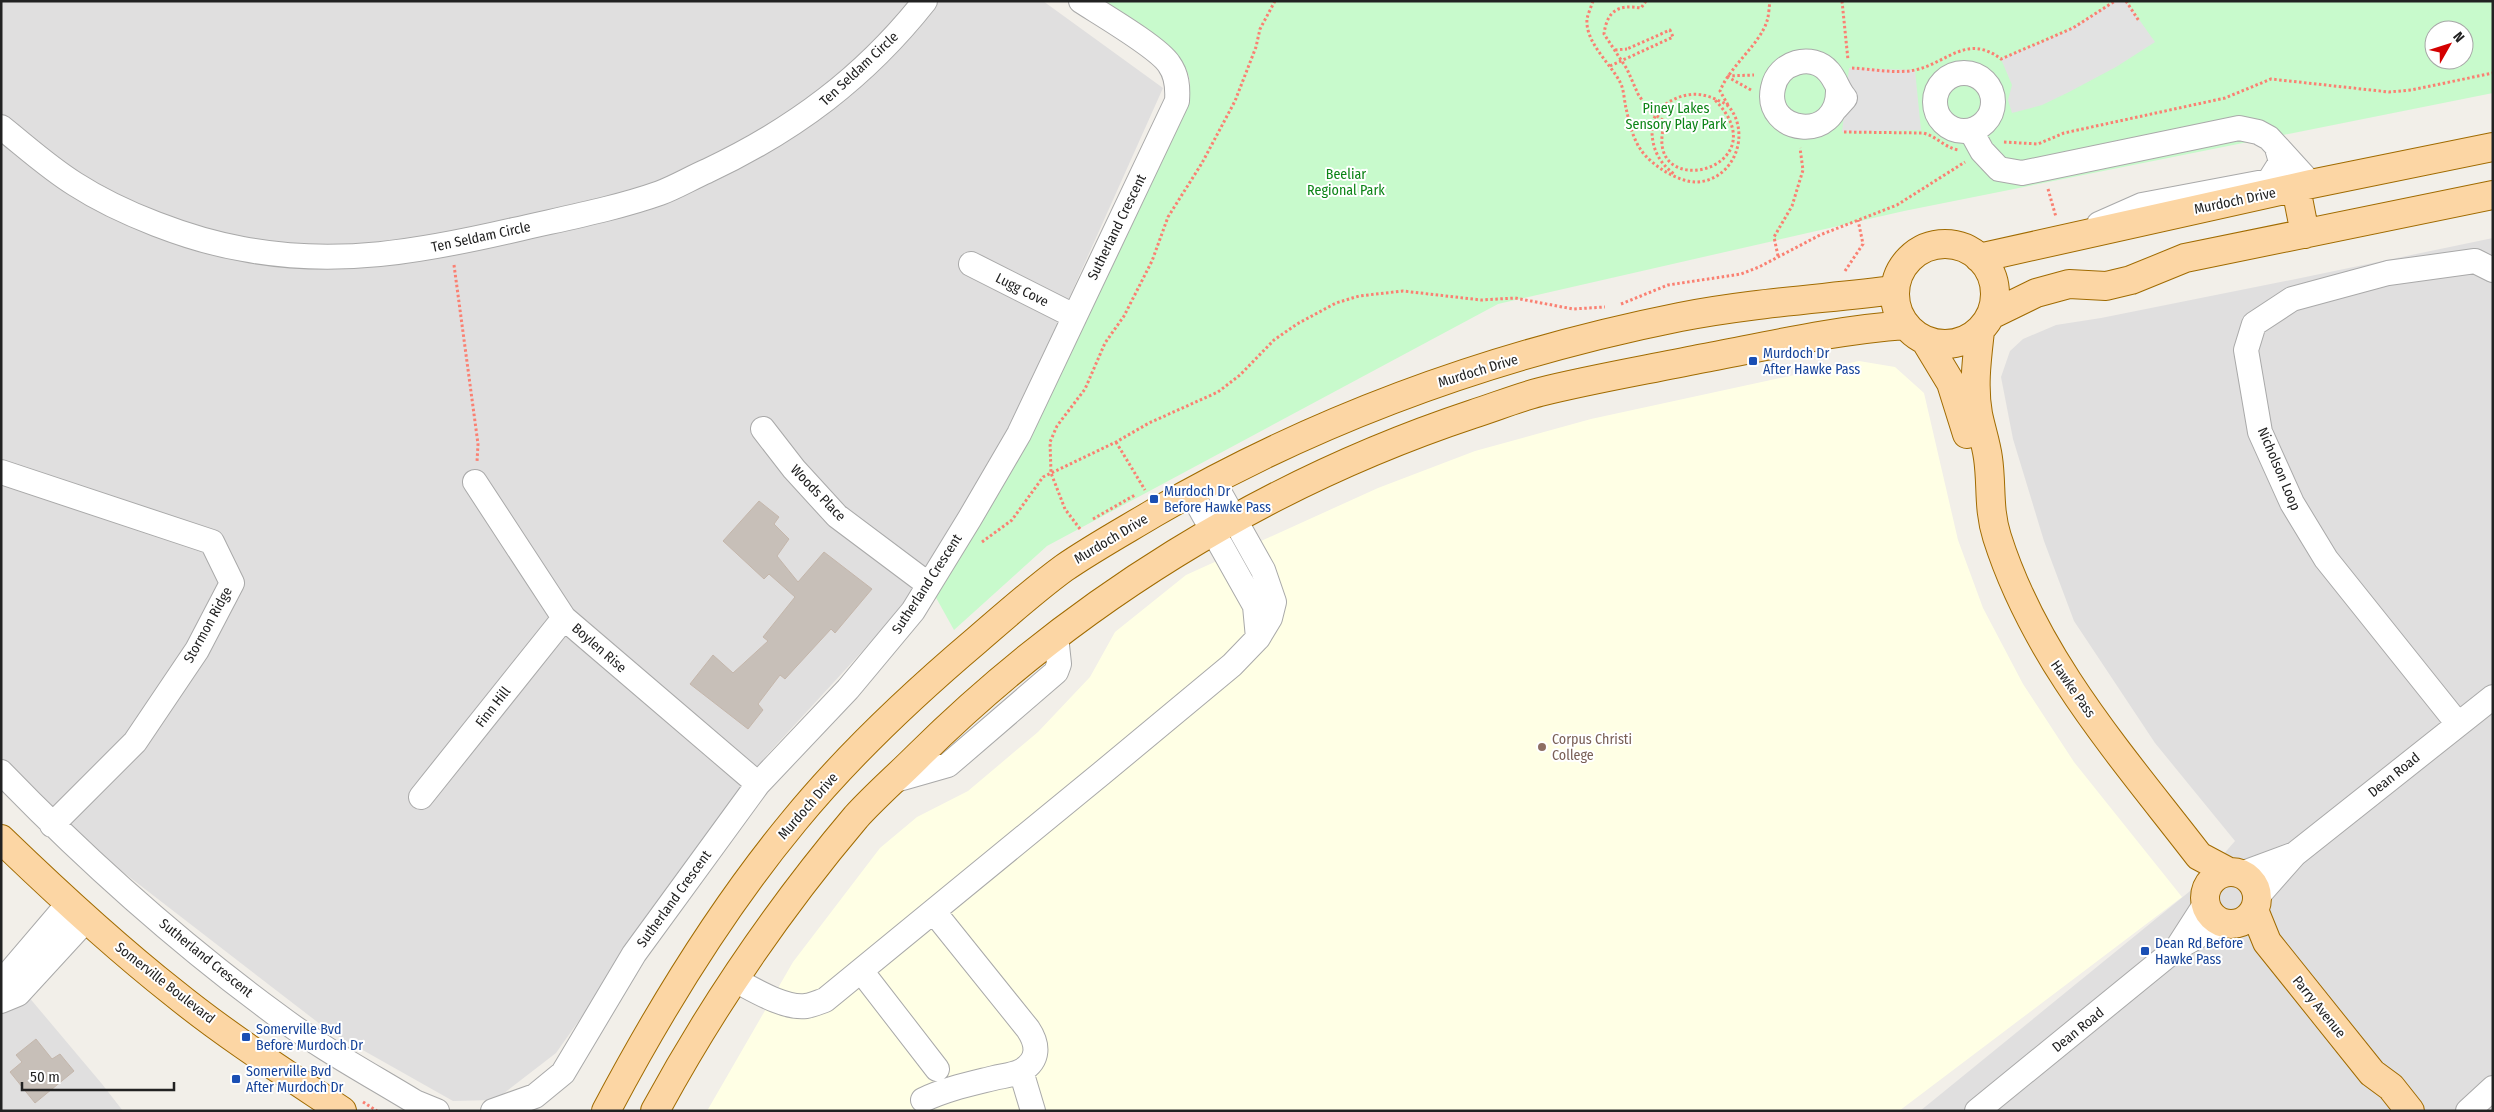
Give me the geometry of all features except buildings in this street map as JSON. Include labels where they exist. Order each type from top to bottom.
[{"type":"main road","name":"Murdoch Drive","points":[[1979,258],[2080,235],[2300,179],[2493,147]]},
{"type":"main road","points":[[2300,179],[2305,234]]},
{"type":"main road","points":[[654,1111],[693,1042],[733,979],[793,896],[858,814],[960,714],[1056,636],[1126,583],[1224,526],[1335,467],[1433,428],[1539,393],[1850,330],[1915,333],[1939,344],[1954,344],[1968,339],[1985,323],[2045,291],[2069,284],[2106,286],[2131,280],[2185,258],[2493,195]]},
{"type":"main road","points":[[1915,333],[1898,311],[1895,290],[1898,276],[1905,264],[1915,254],[1940,244],[1968,250],[1979,258],[1992,278],[1994,303],[1985,323]]},
{"type":"main road","name":"Murdoch Drive","points":[[606,1111],[675,989],[728,908],[794,821],[839,770],[930,680],[1048,580],[1112,538],[1202,486],[1340,419],[1425,387],[1558,346],[1713,311],[1776,301],[1843,297],[1895,290]]},
{"type":"main road","name":"Hawke Pass","points":[[1985,323],[1975,384],[1978,413],[1989,459],[1989,499]]},
{"type":"main road","name":"Hawke Pass","points":[[1915,333],[1951,383],[1960,406],[1973,462],[1989,499],[1997,536],[2017,589],[2055,664],[2070,687],[2199,856],[2230,908]]},
{"type":"main road","name":"Somerville Boulevard","points":[[1,839],[72,918],[184,1021],[254,1073],[310,1111]]},
{"type":"main road","name":"Hawke Pass","points":[[2199,856],[2235,873]]},
{"type":"main road","name":"Somerville Boulevard","points":[[1,863],[264,1060],[342,1111]]},
{"type":"main road","points":[[2235,873],[2253,883],[2230,908],[2215,878],[2235,873]]},
{"type":"main road","name":"Parry Avenue","points":[[2230,908],[2267,942],[2372,1073],[2391,1086],[2410,1111]]},
{"type":"main road","name":"Parry Avenue","points":[[2372,1073],[2378,1095],[2391,1111]]},
{"type":"street","name":"Ten Seldam Circle","points":[[1,127],[75,185],[127,211],[183,234],[243,249],[304,257],[362,257],[451,245],[660,193],[738,156],[782,131],[836,92],[907,24],[925,1]]},
{"type":"street","name":"Sutherland Crescent","points":[[493,1111],[535,1096],[563,1073],[634,954],[758,784],[848,689],[891,640],[929,585],[1019,434],[1177,100],[1178,90],[1174,71],[1168,62],[1154,50],[1081,1]]},
{"type":"street","points":[[1966,141],[1982,151],[1999,169],[2022,173],[2239,128],[2258,132],[2269,138],[2300,179]]},
{"type":"street","points":[[2080,235],[2107,219],[2142,205],[2269,181],[2281,162],[2276,148]]},
{"type":"street","name":"Nicholson Loop","points":[[2458,724],[2326,559],[2292,504],[2260,432],[2246,350],[2254,324],[2292,299],[2388,273],[2475,260],[2493,270]]},
{"type":"street","name":"Lugg Cove","points":[[971,264],[1074,316]]},
{"type":"street","name":"Woods Place","points":[[763,429],[794,469],[837,516],[929,585]]},
{"type":"street","name":"Stormon Ridge","points":[[1,472],[212,542],[232,583],[197,650],[135,742],[52,825]]},
{"type":"street","name":"Boylen Rise","points":[[475,482],[564,618],[758,784]]},
{"type":"street","points":[[733,979],[768,998],[806,1006],[825,1000],[862,972],[1232,665],[1258,638],[1270,618],[1274,602],[1263,570],[1224,526],[1202,486]]},
{"type":"street","name":"Finn Hill","points":[[422,797],[564,618]]},
{"type":"street","name":"Dean Road","points":[[1977,1111],[2177,948],[2230,908],[2493,696]]},
{"type":"street","name":"Sutherland Crescent","points":[[1,772],[52,825],[134,900],[278,1016],[415,1102],[437,1111]]},
{"type":"street","name":"Dean Road","points":[[2235,873],[2295,854]]},
{"type":"street","points":[[923,1100],[938,1093],[1021,1071],[1033,1060],[1037,1049],[1036,1040],[934,912]]},
{"type":"street","points":[[1,987],[4,979],[72,918]]},
{"type":"street","points":[[1,1001],[18,994],[72,918]]},
{"type":"street","points":[[862,972],[938,1069]]},
{"type":"street","points":[[1021,1071],[1034,1111]]},
{"type":"street","points":[[2468,1111],[2493,1088]]},
{"type":"path","points":[[1080,529],[1065,509],[1051,473],[1050,442],[1057,426],[1085,390],[1105,343],[1124,316],[1152,262],[1168,217],[1202,162],[1235,101],[1256,47],[1260,29],[1275,1]]},
{"type":"path","points":[[1593,1],[1587,20],[1589,36],[1621,84],[1627,114],[1641,150],[1655,166],[1676,176],[1696,182],[1712,176],[1732,161],[1736,152],[1739,130],[1736,118],[1720,91],[1726,76],[1739,63],[1767,22],[1770,1]]},
{"type":"path","points":[[1646,1],[1640,8],[1629,6],[1615,9],[1605,22],[1604,34],[1648,109],[1665,122],[1661,142],[1665,155],[1672,163],[1692,172],[1704,170],[1719,162],[1728,152],[1732,141],[1733,127],[1727,113],[1712,98]]},
{"type":"path","points":[[1842,1],[1849,68],[1915,70],[1959,50],[1977,49],[1992,52],[2001,59],[2073,28],[2116,1]]},
{"type":"path","points":[[2126,1],[2139,21]]},
{"type":"path","points":[[1609,64],[1673,38],[1670,30],[1627,49],[1615,50]]},
{"type":"path","points":[[1676,176],[1666,168],[1653,146],[1652,123],[1658,110],[1667,102],[1687,95],[1712,98],[1728,106]]},
{"type":"path","points":[[1842,132],[1923,133],[1930,135],[1946,147],[1966,141]]},
{"type":"path","points":[[1778,256],[1774,237],[1792,206],[1803,170],[1800,146]]},
{"type":"path","points":[[1690,180],[1692,172]]},
{"type":"path","points":[[451,245],[478,444],[475,482]]},
{"type":"path","points":[[1074,533],[1103,512],[1146,489],[1116,442]]},
{"type":"shaded area","points":[[1,1],[1043,1],[1163,88],[994,466],[913,596],[767,755],[556,1053],[495,1100],[453,1101],[329,1031],[97,852],[1,772]]},
{"type":"shaded area","points":[[2115,1],[2126,1],[2155,42],[2116,67],[2069,92],[2042,105],[2012,113],[2008,100],[2012,85],[2001,59],[2063,33]]},
{"type":"shaded area","points":[[1849,68],[1915,70],[1921,130],[1842,132]]},
{"type":"shaded area","points":[[2493,238],[2493,1111],[1920,1111],[2195,887],[2235,841],[2155,743],[2074,621],[2044,541],[2013,439],[2001,377],[2010,351],[2023,339],[2056,325],[2101,318]]},
{"type":"shaded area","name":"Corpus Christi College","points":[[1859,361],[1895,367],[1924,393],[1958,540],[1983,608],[2023,684],[2074,762],[2182,897],[1899,1111],[707,1111],[793,962],[880,848],[917,817],[968,791],[1038,732],[1090,677],[1115,632],[1186,575],[1378,488],[1475,451],[1591,419]]},
{"type":"shaded area","points":[[1,964],[102,1084],[123,1111],[1,1111]]},
{"type":"green space","name":"Beeliar Regional Park","points":[[1098,1],[2493,1],[2493,93],[1904,211],[1498,304],[1047,546],[954,630],[934,594],[1025,448],[1081,319],[1187,96],[1190,85],[1188,73],[1180,61],[1154,37]]},
{"type":"place","name":"Murdoch Dr After Hawke Pass","points":[[1753,361]]},
{"type":"place","name":"Murdoch Dr Before Hawke Pass","points":[[1154,499]]},
{"type":"place","name":"Corpus Christi College","points":[[1542,747]]},
{"type":"place","name":"Dean Rd Before Hawke Pass","points":[[2145,951]]},
{"type":"place","name":"Somerville Bvd Before Murdoch Dr","points":[[246,1037]]},
{"type":"place","name":"Somerville Bvd After Murdoch Dr","points":[[236,1079]]},
{"type":"park label","name":"Piney Lakes Sensory Play Park","points":[[1676,116]]}]
